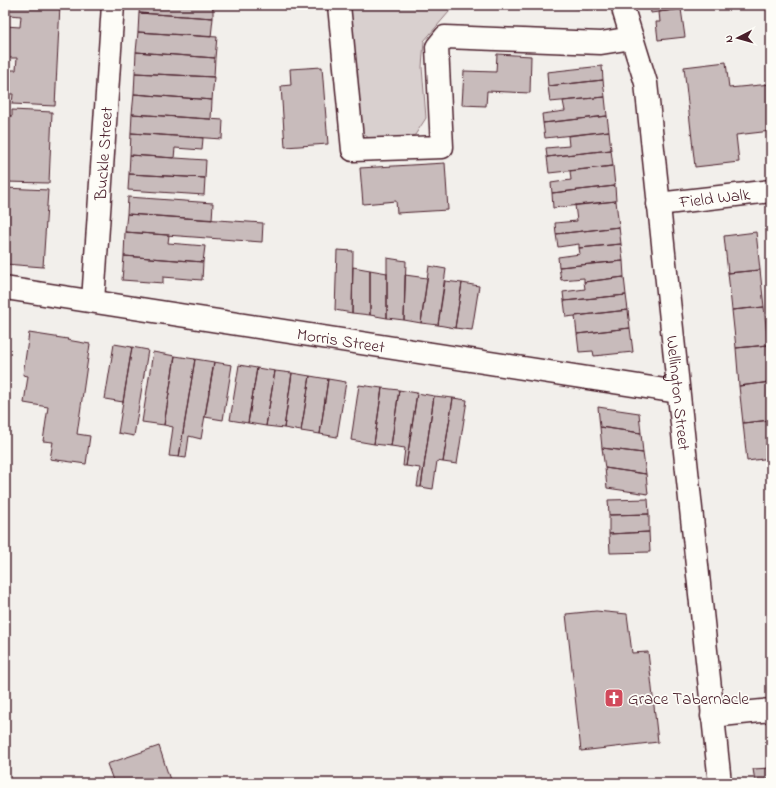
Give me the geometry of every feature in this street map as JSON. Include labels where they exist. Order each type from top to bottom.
[{"type":"street","name":"Buckle Street","points":[[93,301],[113,5]]},
{"type":"street","points":[[339,5],[353,150],[442,147],[437,47],[444,37],[601,43],[632,38]]},
{"type":"street","name":"Wellington Street","points":[[623,5],[646,83],[720,783]]},
{"type":"street","name":"Field Walk","points":[[658,204],[771,191]]},
{"type":"street","name":"Morris Street","points":[[5,288],[678,392]]},
{"type":"street","points":[[712,716],[771,710]]},
{"type":"shaded area","points":[[345,5],[450,5],[449,12],[424,41],[422,67],[426,118],[415,135],[396,140],[372,140],[359,131]]},
{"type":"building","points":[[9,5],[60,5],[55,106],[12,104],[13,94],[5,94],[5,70],[16,70],[17,58],[5,58],[5,26],[20,27],[21,16],[9,15]]},
{"type":"building","points":[[140,5],[213,5],[213,18],[139,13]]},
{"type":"building","points":[[588,5],[588,9],[559,6]]},
{"type":"building","points":[[650,5],[680,5],[681,9],[651,13]]},
{"type":"building","points":[[681,9],[685,37],[658,40],[656,22],[660,22],[659,12]]},
{"type":"building","points":[[139,13],[213,18],[211,37],[138,32]]},
{"type":"building","points":[[138,32],[217,37],[215,58],[136,52]]},
{"type":"building","points":[[136,52],[215,58],[214,77],[135,73]]},
{"type":"building","points":[[497,54],[531,56],[530,93],[487,91],[486,106],[462,105],[464,71],[496,72]]},
{"type":"building","points":[[726,62],[729,88],[771,84],[771,131],[736,135],[739,162],[695,167],[684,67]]},
{"type":"building","points":[[602,66],[603,80],[548,86],[547,72]]},
{"type":"building","points":[[322,67],[328,144],[285,147],[281,86],[291,85],[290,69]]},
{"type":"building","points":[[135,73],[214,77],[212,100],[134,94]]},
{"type":"building","points":[[603,80],[605,97],[550,102],[548,86]]},
{"type":"building","points":[[134,94],[212,100],[211,119],[132,114]]},
{"type":"building","points":[[605,97],[607,116],[543,123],[542,114],[565,111],[563,101]]},
{"type":"building","points":[[12,110],[52,112],[49,183],[5,182],[5,152],[8,152],[9,141],[5,141],[5,115],[12,116]]},
{"type":"building","points":[[132,114],[223,120],[222,139],[131,133]]},
{"type":"building","points":[[607,116],[609,131],[545,138],[543,123]]},
{"type":"building","points":[[609,131],[611,150],[547,157],[546,148],[569,146],[568,136]]},
{"type":"building","points":[[131,133],[203,138],[202,150],[175,148],[174,158],[130,155]]},
{"type":"building","points":[[611,150],[613,166],[549,173],[547,157]]},
{"type":"building","points":[[130,155],[206,160],[205,178],[129,174]]},
{"type":"building","points":[[445,163],[448,210],[397,213],[396,201],[363,204],[360,168]]},
{"type":"building","points":[[613,166],[615,186],[552,193],[551,183],[571,180],[570,171]]},
{"type":"building","points":[[129,174],[205,178],[204,195],[128,190]]},
{"type":"building","points":[[615,186],[616,201],[553,208],[552,193]]},
{"type":"building","points":[[5,188],[48,190],[43,267],[5,264],[7,228],[5,228]]},
{"type":"building","points":[[128,197],[213,203],[212,220],[127,214]]},
{"type":"building","points":[[616,201],[619,227],[556,234],[555,223],[577,221],[575,205]]},
{"type":"building","points":[[127,214],[263,223],[262,242],[125,232]]},
{"type":"building","points":[[619,227],[621,244],[579,248],[579,244],[558,247],[556,234]]},
{"type":"building","points":[[125,232],[169,235],[168,243],[205,246],[203,262],[124,256]]},
{"type":"building","points":[[756,232],[760,270],[728,273],[724,236]]},
{"type":"building","points":[[621,244],[623,261],[559,267],[558,257],[580,254],[579,248]]},
{"type":"building","points":[[337,250],[353,251],[352,313],[335,310]]},
{"type":"building","points":[[124,256],[203,262],[202,280],[163,277],[163,283],[122,280]]},
{"type":"building","points":[[387,258],[406,261],[404,320],[387,318]]},
{"type":"building","points":[[623,261],[624,277],[584,282],[584,278],[561,280],[559,267]]},
{"type":"building","points":[[429,266],[446,269],[438,325],[421,323]]},
{"type":"building","points":[[353,267],[370,270],[370,315],[352,313]]},
{"type":"building","points":[[370,270],[387,273],[387,318],[370,315]]},
{"type":"building","points":[[760,270],[764,307],[732,310],[728,273]]},
{"type":"building","points":[[405,275],[427,278],[421,323],[404,320]]},
{"type":"building","points":[[624,277],[626,295],[564,301],[563,292],[585,289],[584,282]]},
{"type":"building","points":[[445,281],[462,283],[455,328],[438,325]]},
{"type":"building","points":[[462,283],[479,286],[472,330],[455,328]]},
{"type":"building","points":[[626,295],[628,310],[566,317],[564,301]]},
{"type":"building","points":[[764,307],[768,345],[736,348],[732,310]]},
{"type":"building","points":[[628,310],[630,328],[577,334],[575,316]]},
{"type":"building","points":[[630,328],[633,352],[594,356],[593,351],[579,352],[577,334]]},
{"type":"building","points":[[29,333],[90,344],[77,434],[90,436],[86,464],[50,459],[53,442],[43,441],[48,407],[24,403],[28,376],[23,375]]},
{"type":"building","points":[[114,344],[132,347],[123,402],[105,399]]},
{"type":"building","points":[[768,345],[771,382],[739,386],[736,348]]},
{"type":"building","points":[[132,347],[148,350],[134,436],[118,433]]},
{"type":"building","points":[[153,352],[175,356],[164,425],[142,422]]},
{"type":"building","points":[[175,356],[195,359],[179,457],[169,456],[173,427],[164,425]]},
{"type":"building","points":[[195,359],[214,362],[201,439],[189,436],[186,458],[179,457]]},
{"type":"building","points":[[214,362],[232,365],[223,420],[205,417]]},
{"type":"building","points":[[239,365],[257,368],[248,423],[230,420]]},
{"type":"building","points":[[257,368],[275,371],[266,426],[248,423]]},
{"type":"building","points":[[275,371],[292,373],[284,428],[266,426]]},
{"type":"building","points":[[292,373],[310,376],[301,431],[284,428]]},
{"type":"building","points":[[310,376],[328,379],[320,434],[301,431]]},
{"type":"building","points":[[328,379],[346,382],[337,437],[320,434]]},
{"type":"building","points":[[771,382],[771,420],[743,423],[739,386]]},
{"type":"building","points":[[359,385],[382,388],[374,444],[351,440]]},
{"type":"building","points":[[382,388],[399,390],[391,446],[374,444]]},
{"type":"building","points":[[399,390],[417,393],[406,466],[403,466],[405,448],[391,446]]},
{"type":"building","points":[[417,393],[434,396],[421,487],[417,487],[420,468],[406,466]]},
{"type":"building","points":[[434,396],[453,398],[443,462],[437,461],[433,489],[421,487]]},
{"type":"building","points":[[453,398],[467,400],[457,464],[443,462]]},
{"type":"building","points":[[598,407],[639,413],[641,433],[600,427]]},
{"type":"building","points":[[771,420],[771,458],[747,461],[743,423]]},
{"type":"building","points":[[600,427],[641,433],[643,453],[602,448]]},
{"type":"building","points":[[602,448],[643,453],[646,474],[605,468]]},
{"type":"building","points":[[605,468],[646,474],[648,494],[607,488]]},
{"type":"building","points":[[648,499],[649,514],[609,515],[608,500]]},
{"type":"building","points":[[649,514],[649,532],[609,534],[609,515]]},
{"type":"building","points":[[649,532],[650,552],[610,553],[609,534]]},
{"type":"building","name":"Grace Tabernacle","points":[[596,611],[627,614],[632,653],[648,652],[658,742],[581,751],[566,614]]},
{"type":"building","points":[[159,746],[171,783],[114,783],[107,764]]},
{"type":"building","points":[[771,768],[771,779],[755,781],[753,769]]},
{"type":"place","name":"Grace Tabernacle","points":[[614,698]]}]
